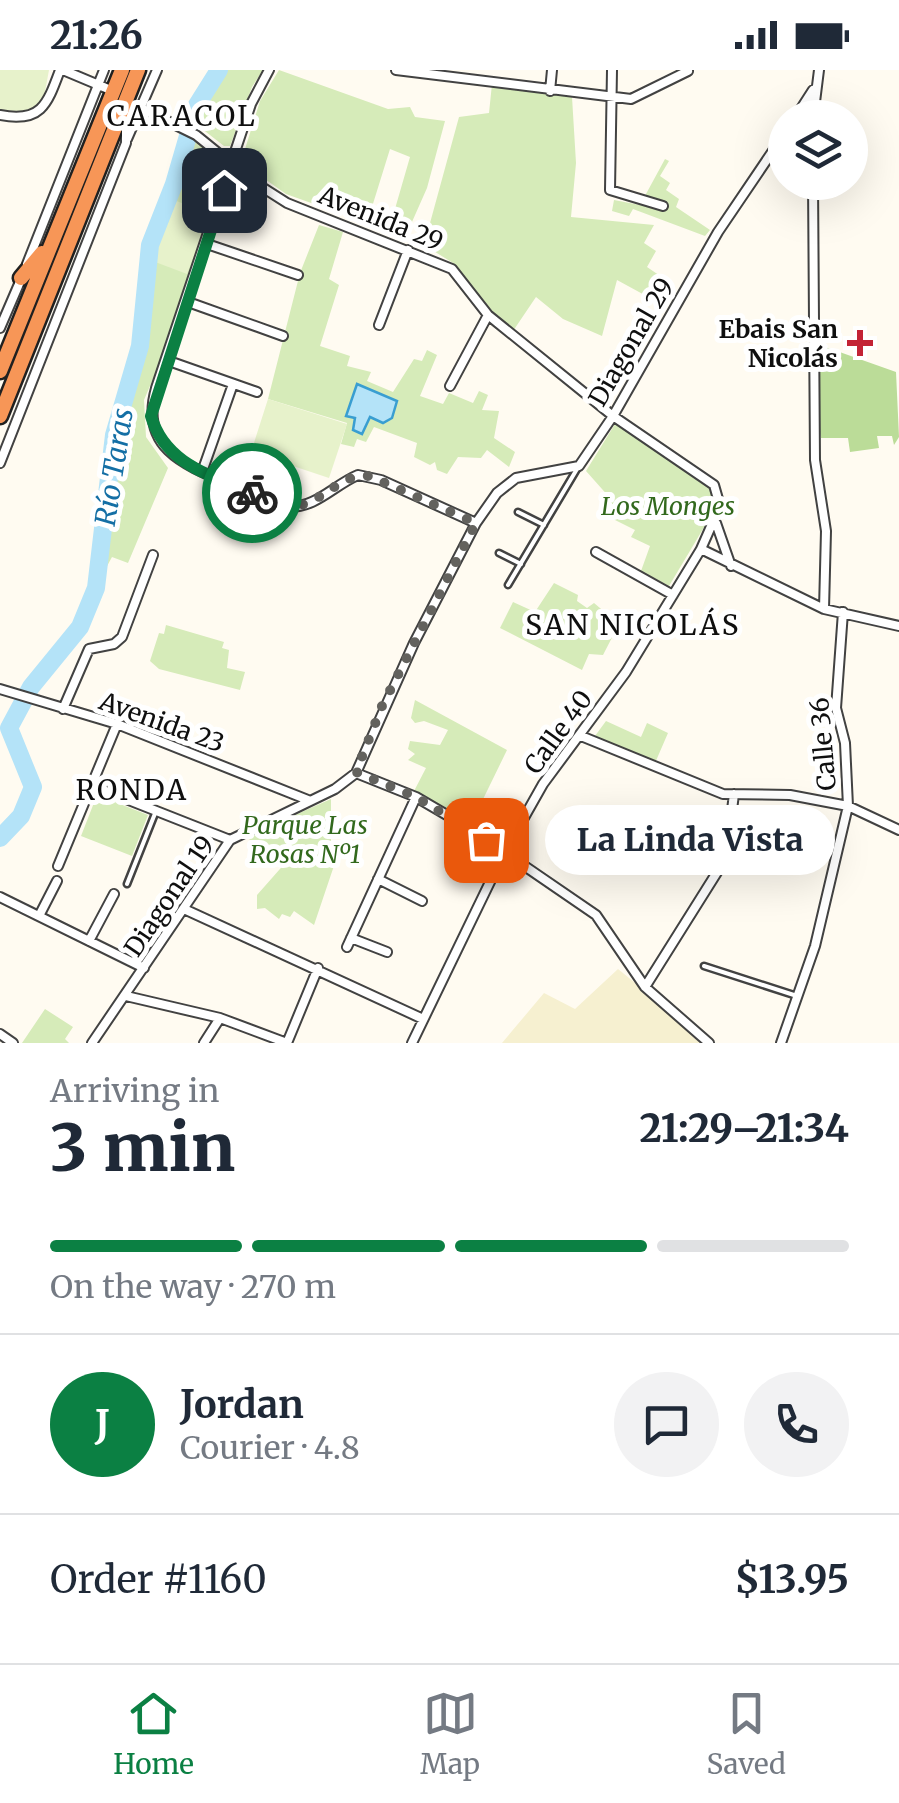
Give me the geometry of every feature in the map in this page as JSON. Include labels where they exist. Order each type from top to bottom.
[{"type":"highway","points":[[0,416],[119,96],[122,70]]},
{"type":"highway","points":[[0,371],[52,240],[119,96],[138,70]]},
{"type":"highway","points":[[22,278],[52,240]]},
{"type":"street","points":[[0,115],[38,116],[45,110],[62,70],[99,83],[119,96],[126,143]]},
{"type":"street","points":[[0,328],[104,70]]},
{"type":"street","points":[[0,463],[156,70]]},
{"type":"street","points":[[270,70],[251,104],[166,360],[151,416],[163,446],[202,472],[286,508],[309,503],[358,475],[369,476],[476,523]]},
{"type":"street","points":[[396,70],[610,98],[631,98],[688,71]]},
{"type":"street","points":[[492,84],[494,70]]},
{"type":"street","points":[[550,90],[552,70]]},
{"type":"street","points":[[612,70],[610,190],[663,206]]},
{"type":"street","points":[[807,100],[820,70]]},
{"type":"street","points":[[813,90],[813,100]]},
{"type":"street","name":"Avenida 29","points":[[141,108],[196,135],[288,203],[452,269],[488,315],[613,416],[700,473],[714,486],[720,506]]},
{"type":"street","name":"Diagonal 29","points":[[579,466],[613,416],[718,232],[768,158]]},
{"type":"street","points":[[813,200],[815,460],[826,531],[824,609]]},
{"type":"street","points":[[207,244],[298,276]]},
{"type":"street","points":[[379,325],[408,250]]},
{"type":"street","points":[[188,302],[283,336]]},
{"type":"street","points":[[450,386],[488,315]]},
{"type":"street","points":[[166,360],[257,392]]},
{"type":"street","points":[[202,472],[234,384]]},
{"type":"street","points":[[579,466],[516,478],[497,494],[476,523],[382,706],[356,772],[416,797],[596,915],[645,987],[710,1043]]},
{"type":"street","name":"Calle 40","points":[[412,1043],[504,853],[560,758],[581,736],[674,595],[716,522],[720,506]]},
{"type":"street","points":[[716,522],[731,566]]},
{"type":"street","points":[[701,549],[824,609],[899,626]]},
{"type":"street","points":[[596,552],[674,595]]},
{"type":"street","points":[[63,709],[89,649],[114,644],[122,637],[153,555]]},
{"type":"street","name":"Calle 36","points":[[781,1043],[815,946],[848,806],[845,744],[836,708],[843,612]]},
{"type":"street","name":"Avenida 23","points":[[0,688],[118,724],[308,800]]},
{"type":"street","points":[[58,866],[118,724]]},
{"type":"street","points":[[581,736],[723,794],[790,796],[848,806],[899,830]]},
{"type":"street","name":"Diagonal 19","points":[[92,1043],[230,840],[335,789],[356,772]]},
{"type":"street","points":[[92,786],[230,840]]},
{"type":"street","points":[[645,987],[726,858],[734,794]]},
{"type":"street","points":[[386,952],[349,943],[416,797]]},
{"type":"street","points":[[378,879],[422,901]]},
{"type":"street","points":[[40,916],[57,881]]},
{"type":"street","points":[[89,941],[114,894]]},
{"type":"street","points":[[0,897],[144,968]]},
{"type":"street","points":[[184,909],[423,1018]]},
{"type":"street","points":[[126,996],[220,1018],[288,1043],[318,968]]},
{"type":"street","points":[[204,1043],[220,1018]]},
{"type":"street","points":[[0,1034],[13,1043]]},
{"type":"lane","points":[[508,586],[579,466]]},
{"type":"lane","points":[[518,512],[544,525]]},
{"type":"lane","points":[[499,552],[521,564]]},
{"type":"lane","points":[[127,884],[156,811]]},
{"type":"lane","points":[[704,966],[798,996]]},
{"type":"shaded area","points":[[618,969],[709,1043],[502,1043],[544,993],[575,1009]]},
{"type":"green space","points":[[0,70],[49,70],[42,108],[19,114],[0,111]]},
{"type":"green space","points":[[220,70],[263,70],[252,87],[230,146],[224,146],[192,121]]},
{"type":"green space","points":[[279,70],[388,109],[410,107],[415,117],[445,121],[427,188],[404,240],[388,233],[410,157],[390,149],[367,223],[286,194],[241,162],[260,101]]},
{"type":"green space","points":[[492,84],[572,97],[576,163],[571,217],[654,225],[644,243],[656,251],[647,267],[672,284],[661,304],[617,280],[602,336],[563,319],[536,297],[511,334],[453,263],[424,245],[459,117],[489,113]]},
{"type":"green space","points":[[190,134],[220,159],[224,169],[186,301],[144,400],[146,437],[168,468],[128,563],[112,557],[106,568],[99,566],[115,435],[141,345],[151,245]]},
{"type":"green space","points":[[665,159],[669,161],[660,176],[670,183],[666,190],[679,199],[676,207],[710,230],[705,236],[633,209],[629,216],[612,211],[614,200],[640,205]]},
{"type":"green space","points":[[174,200],[210,214],[187,274],[150,260]]},
{"type":"green space","points":[[319,225],[343,232],[329,279],[339,285],[320,346],[350,356],[347,366],[371,372],[367,381],[393,392],[414,359],[422,361],[427,350],[437,355],[420,396],[443,404],[449,393],[473,403],[479,391],[488,395],[482,410],[499,411],[494,438],[515,452],[509,467],[487,450],[481,458],[458,457],[447,474],[437,470],[435,462],[430,465],[414,457],[417,443],[374,427],[366,442],[357,439],[354,447],[341,444],[347,423],[268,399],[300,273]]},
{"type":"green space","points":[[817,344],[896,372],[899,437],[894,445],[892,436],[877,436],[879,448],[850,452],[848,438],[821,438],[814,402]]},
{"type":"green space","points":[[268,399],[347,424],[329,478],[251,452]]},
{"type":"green space","name":"Los Monges","points":[[615,424],[713,489],[706,524],[669,586],[641,571],[650,546],[631,537],[635,530],[599,512],[610,498],[586,471]]},
{"type":"green space","points":[[554,583],[578,595],[577,601],[587,608],[594,603],[619,624],[603,655],[589,654],[582,670],[500,628],[513,602],[535,612]]},
{"type":"green space","points":[[166,625],[224,642],[222,648],[229,650],[227,668],[245,672],[240,690],[159,669],[150,661],[159,633],[164,634]]},
{"type":"green space","points":[[415,700],[507,750],[469,828],[413,793],[426,768],[408,760],[415,754],[408,749],[410,741],[440,745],[448,730],[424,721],[415,723],[411,718]]},
{"type":"green space","points":[[606,721],[641,737],[647,723],[668,733],[655,763],[595,736]]},
{"type":"green space","points":[[97,795],[148,815],[132,856],[81,836]]},
{"type":"green space","name":"Parque Las Rosas Nº1","points":[[331,799],[331,842],[342,842],[314,925],[294,911],[290,917],[282,914],[279,919],[265,908],[257,909],[257,895],[287,861],[245,837]]},
{"type":"green space","points":[[45,1009],[73,1027],[65,1039],[69,1043],[22,1043]]},
{"type":"water","points":[[357,384],[397,401],[392,418],[383,423],[370,417],[362,434],[353,430],[355,418],[346,416]]},
{"type":"waterway","name":"Río Taras","points":[[0,838],[21,816],[33,787],[9,728],[31,687],[80,627],[96,588],[114,435],[140,346],[150,245],[174,184],[197,105],[219,70]]},
{"type":"way so far","points":[[252,493],[286,508],[325,496],[340,482],[358,475],[369,476],[476,523],[382,706],[369,749],[356,772],[416,797],[486,840]]},
{"type":"place","name":"Ebais San Nicolás","points":[[860,343]]},
{"type":"place","name":"La Linda Vista","points":[[486,840]]},
{"type":"district","name":"CARACOL","points":[[182,116]]},
{"type":"district","name":"SAN NICOLÁS","points":[[633,625]]},
{"type":"district","name":"RONDA","points":[[132,790]]},
{"type":"route","points":[[224,190],[152,402],[151,416],[163,446],[177,459],[252,493]]}]
